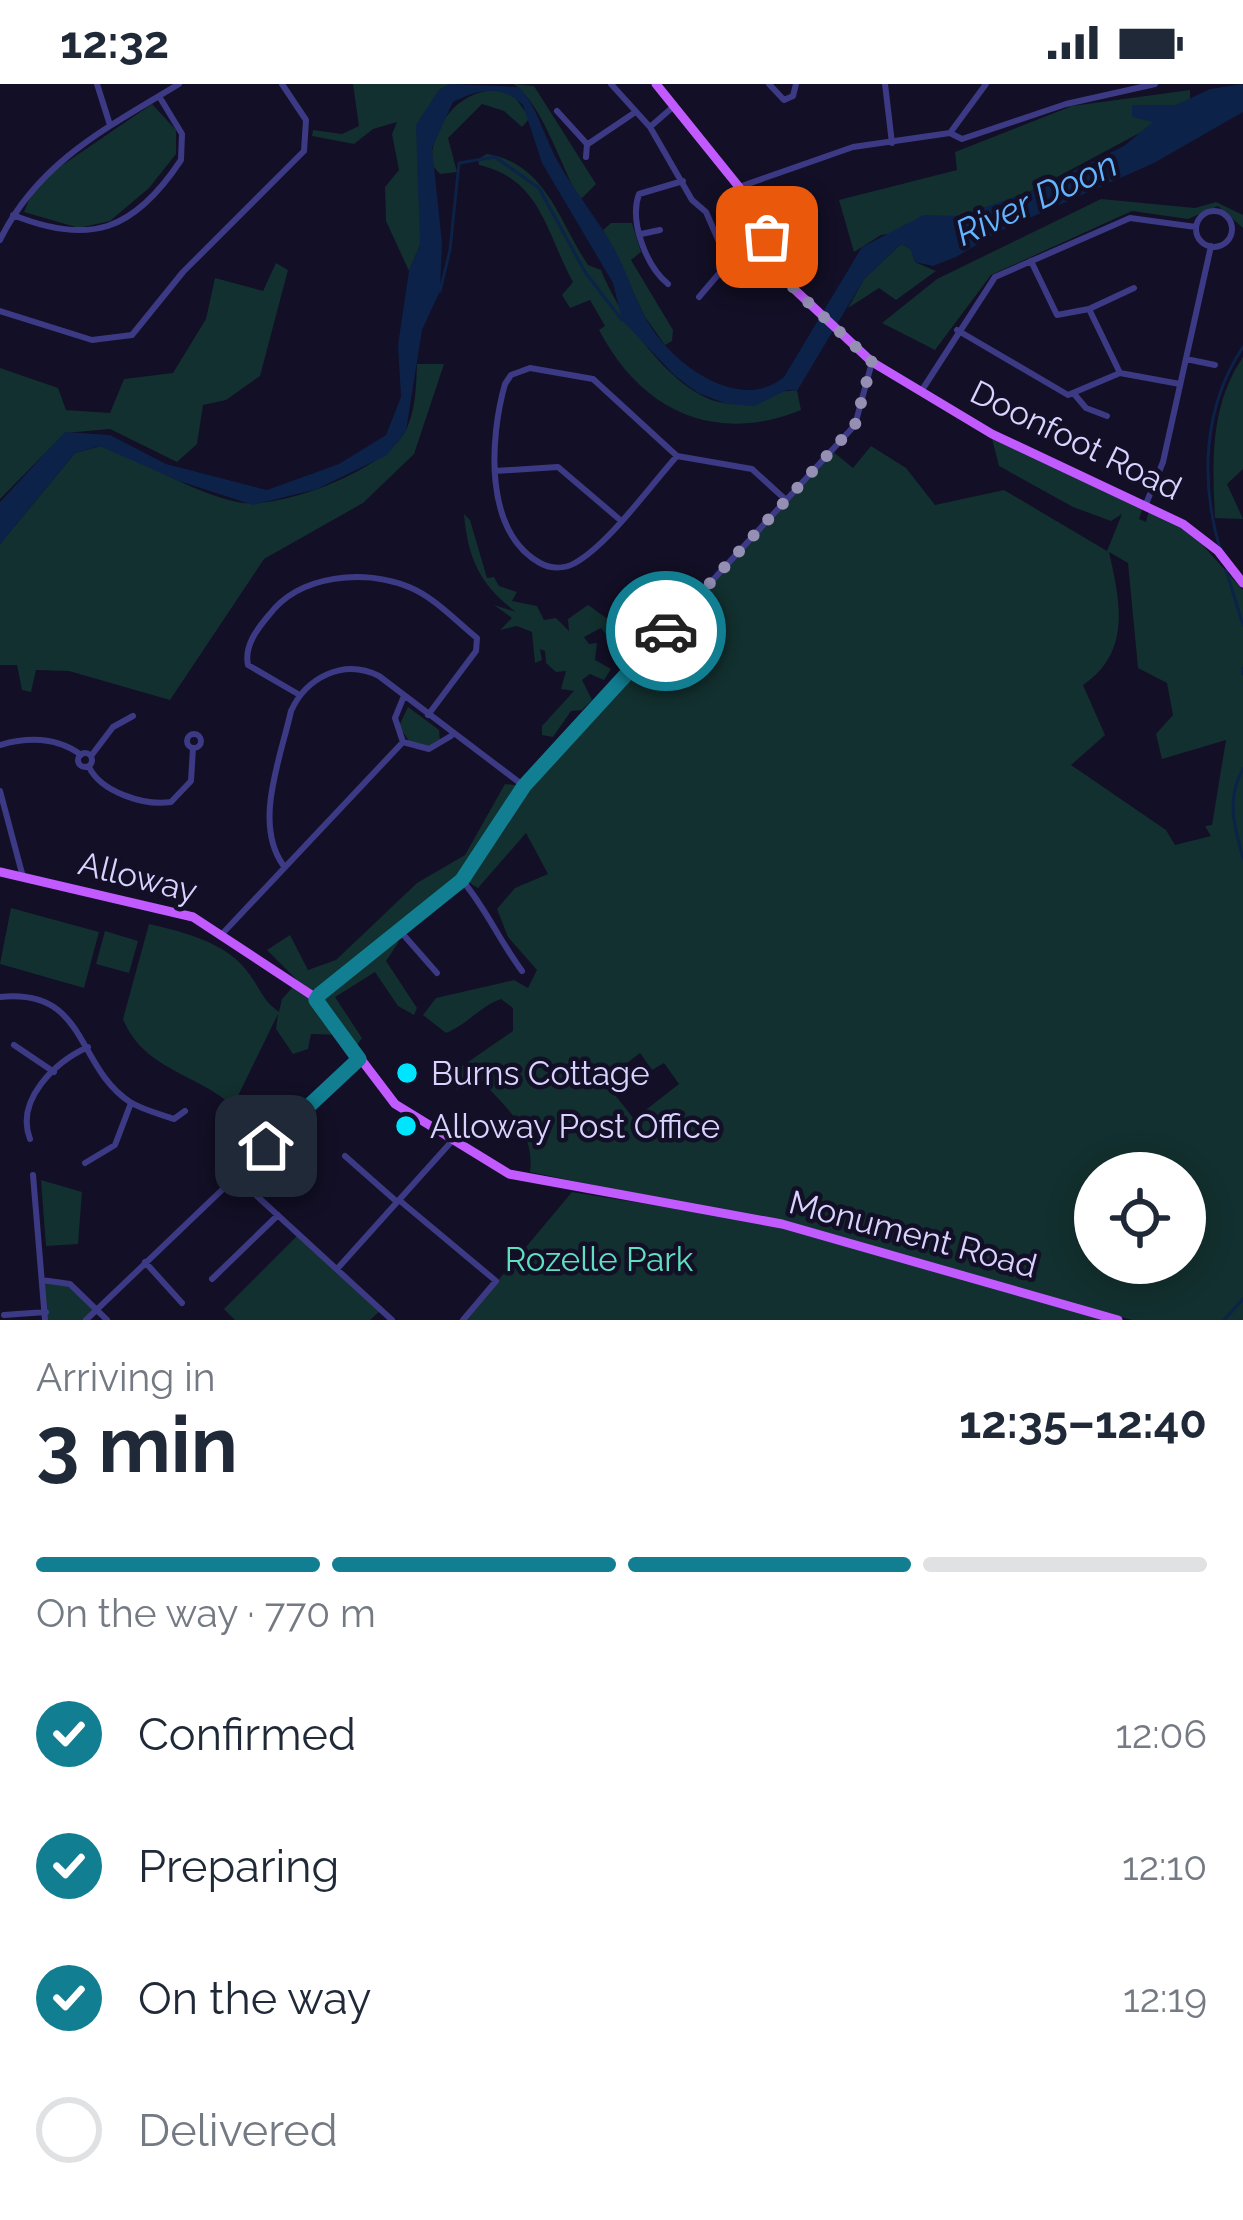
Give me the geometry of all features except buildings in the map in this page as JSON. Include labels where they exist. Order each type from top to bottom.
[{"type":"main road","name":"Doonfoot Road","points":[[656,84],[740,187],[785,275],[808,306],[872,362],[992,434],[1146,504],[1218,551],[1243,584]]},
{"type":"main road","name":"Alloway","points":[[0,872],[178,912],[223,933],[316,997],[395,1104],[509,1174],[571,1190]]},
{"type":"main road","name":"Monument Road","points":[[571,1190],[782,1224],[1118,1320]]},
{"type":"street","points":[[97,84],[110,125]]},
{"type":"street","points":[[0,240],[43,175],[110,125],[179,84]]},
{"type":"street","points":[[0,311],[92,340],[118,340],[139,330],[183,272],[304,152],[306,120],[282,84]]},
{"type":"street","points":[[610,84],[650,127],[713,225],[723,259],[718,279],[699,297]]},
{"type":"street","points":[[772,85],[784,100],[794,96],[796,84]]},
{"type":"street","points":[[885,84],[892,143]]},
{"type":"street","points":[[950,133],[986,84]]},
{"type":"street","points":[[740,187],[842,150],[950,133],[962,139],[1066,104],[1155,84]]},
{"type":"street","points":[[13,214],[75,234],[122,219],[181,160],[182,134],[159,96]]},
{"type":"street","points":[[650,127],[675,105]]},
{"type":"street","points":[[557,111],[587,144],[586,157]]},
{"type":"street","points":[[587,144],[610,134],[634,113]]},
{"type":"street","points":[[668,284],[651,266],[635,210],[640,194],[683,181]]},
{"type":"street","points":[[1218,211],[1227,217],[1231,231],[1224,243],[1211,246],[1199,240],[1196,227],[1203,214],[1218,211]]},
{"type":"street","points":[[922,390],[986,285],[1130,218],[1196,227]]},
{"type":"street","points":[[641,234],[660,230]]},
{"type":"street","points":[[1231,231],[1243,233]]},
{"type":"street","points":[[1146,504],[1163,462],[1211,246]]},
{"type":"street","points":[[1031,261],[1057,315],[1089,309],[1134,288]]},
{"type":"street","points":[[1089,309],[1120,373]]},
{"type":"street","points":[[957,330],[1057,392],[1075,395],[1120,373],[1180,384]]},
{"type":"street","points":[[1186,359],[1215,365]]},
{"type":"street","points":[[316,997],[462,880],[524,786],[855,425],[872,362]]},
{"type":"street","points":[[677,456],[576,563],[548,566],[522,547],[507,523],[495,471],[505,384],[511,375],[530,368],[593,379],[677,456],[752,469],[786,500]]},
{"type":"street","points":[[1075,395],[1085,409],[1107,416]]},
{"type":"street","points":[[495,471],[558,467],[619,519]]},
{"type":"street","points":[[298,694],[248,664],[247,648],[261,625],[274,607],[318,583],[375,578],[426,596],[477,638],[476,651],[428,715]]},
{"type":"street","points":[[283,865],[272,849],[272,801],[298,694],[326,674],[366,669],[524,786]]},
{"type":"street","points":[[403,742],[395,718],[404,696]]},
{"type":"street","points":[[89,766],[113,727],[135,715]]},
{"type":"street","points":[[403,742],[429,749],[452,735]]},
{"type":"street","points":[[0,745],[36,739],[68,745],[91,756]]},
{"type":"street","points":[[223,933],[403,742]]},
{"type":"street","points":[[81,755],[79,764],[89,766],[103,787],[150,802],[171,802],[191,782],[193,748]]},
{"type":"street","points":[[0,791],[23,877]]},
{"type":"street","points":[[462,880],[490,913],[498,938],[522,971]]},
{"type":"street","points":[[400,932],[437,973]]},
{"type":"street","points":[[0,997],[18,996],[57,1009],[101,1071],[131,1103],[175,1124],[185,1112]]},
{"type":"street","points":[[14,1046],[28,1050],[54,1072]]},
{"type":"street","points":[[30,1139],[22,1129],[32,1096],[88,1047]]},
{"type":"street","points":[[86,1320],[359,1059]]},
{"type":"street","points":[[87,1147],[88,1160],[115,1145],[131,1103]]},
{"type":"street","points":[[337,1269],[452,1141]]},
{"type":"street","points":[[345,1156],[496,1281],[463,1320]]},
{"type":"street","points":[[4,1316],[46,1316],[33,1174]]},
{"type":"street","points":[[234,1175],[392,1320]]},
{"type":"street","points":[[212,1279],[278,1215]]},
{"type":"street","points":[[145,1262],[182,1303]]},
{"type":"street","points":[[42,1280],[65,1281],[107,1320]]},
{"type":"green space","points":[[353,84],[450,84],[438,91],[420,176],[420,245],[409,271],[386,221],[385,187],[399,170],[392,134],[397,122],[373,129],[354,144],[312,136],[313,130],[342,134],[359,126]]},
{"type":"green space","points":[[514,84],[534,86],[596,184],[580,200],[543,122]]},
{"type":"green space","points":[[496,90],[514,96],[530,118],[522,127],[504,111],[482,104],[448,138],[457,172],[440,174],[431,164],[441,125],[469,97]]},
{"type":"green space","points":[[1190,90],[1190,106],[973,222],[881,235],[854,252],[839,200],[957,170],[955,152],[1072,106]]},
{"type":"green space","points":[[152,104],[176,130],[176,154],[149,188],[110,221],[79,228],[24,212],[36,183]]},
{"type":"green space","points":[[487,154],[524,169],[537,182],[588,265],[601,270],[649,350],[685,385],[704,397],[733,404],[797,391],[801,410],[739,424],[710,421],[684,414],[636,382],[599,330],[605,326],[590,300],[570,308],[562,295],[573,282],[539,210],[516,182],[479,165],[478,159]]},
{"type":"green space","points":[[1101,199],[1195,208],[1216,202],[1243,215],[1243,228],[1218,206],[1188,219],[1132,211],[991,275],[935,350],[882,323],[937,279]]},
{"type":"green space","points":[[611,223],[632,223],[641,252],[631,260],[673,330],[672,341],[665,345],[645,317],[603,230]]},
{"type":"green space","points":[[901,244],[911,249],[915,262],[936,271],[896,300],[879,288],[848,308],[864,279]]},
{"type":"green space","points":[[276,263],[288,270],[260,376],[226,400],[203,405],[197,444],[177,462],[110,429],[65,433],[0,499],[0,368],[58,388],[66,410],[110,413],[124,379],[173,373],[206,319],[215,278],[263,291]]},
{"type":"green space","points":[[1243,357],[1243,469],[1227,484],[1243,519],[1215,518],[1219,414]]},
{"type":"green space","points":[[417,364],[444,364],[414,454],[363,503],[264,559],[170,700],[69,671],[36,670],[31,692],[22,690],[17,665],[0,665],[0,544],[75,453],[101,446],[237,502],[279,500],[356,472],[396,443],[412,412]]},
{"type":"green space","name":"Rozelle Park","points":[[991,435],[1143,507],[1139,519],[1146,522],[1149,510],[1189,530],[1243,590],[1243,1320],[1132,1320],[954,1272],[1110,1320],[465,1320],[572,1192],[813,1231],[530,1172],[524,1133],[501,1102],[482,1081],[457,1090],[452,1073],[513,1031],[513,1008],[501,999],[446,1033],[423,1015],[436,998],[514,980],[528,988],[537,970],[508,937],[497,909],[515,888],[548,874],[526,833],[478,888],[458,876],[395,933],[398,943],[386,961],[417,1008],[414,1015],[398,1006],[375,972],[335,997],[362,1038],[357,1045],[342,1035],[311,1034],[308,1049],[293,1054],[276,1029],[278,1014],[233,1106],[157,1060],[132,1036],[123,1019],[149,924],[191,935],[230,955],[279,1012],[282,999],[298,981],[267,950],[290,935],[308,970],[336,960],[417,883],[465,855],[505,784],[523,786],[831,450],[853,468],[871,446],[906,468],[935,505],[1004,490],[1107,551],[1122,514],[1111,521],[1073,507],[999,466]],"holes":[[[1109,552],[1128,563],[1138,668],[1167,683],[1173,715],[1156,734],[1162,759],[1226,740],[1212,825],[1205,826],[1211,836],[1175,845],[1166,830],[1071,765],[1105,735],[1083,685],[1099,672],[1116,641],[1119,607]],[[640,1053],[652,1070],[664,1063],[679,1084],[634,1119],[604,1081]]]},
{"type":"green space","points":[[464,514],[470,520],[487,578],[494,577],[499,586],[517,592],[512,601],[537,606],[544,620],[556,618],[569,631],[568,619],[588,605],[623,630],[610,640],[601,628],[584,637],[589,644],[597,643],[595,660],[611,669],[604,680],[590,674],[582,680],[592,700],[582,710],[571,711],[553,737],[542,735],[542,726],[574,691],[561,689],[566,671],[556,672],[546,663],[545,651],[540,649],[542,660],[535,663],[532,632],[517,626],[500,630],[512,618],[494,605],[516,612],[493,592],[478,570]]},
{"type":"green space","points":[[408,707],[439,730],[440,741],[426,747],[411,744],[399,726]]},
{"type":"green space","points":[[11,908],[99,932],[84,988],[0,964]]},
{"type":"green space","points":[[105,931],[138,941],[129,973],[96,964]]},
{"type":"green space","points":[[41,1180],[82,1192],[78,1244],[46,1246]]},
{"type":"green space","points":[[299,1234],[381,1310],[370,1320],[235,1320],[224,1309]]},
{"type":"green space","points":[[42,1280],[65,1281],[96,1309],[86,1320],[45,1320]]},
{"type":"water","name":"River Doon","points":[[450,84],[519,87],[564,172],[617,254],[653,330],[695,371],[731,388],[749,390],[784,377],[862,247],[924,215],[960,216],[1032,191],[1124,146],[1153,122],[1132,117],[1132,105],[1176,105],[1210,89],[1243,84],[1243,112],[1154,163],[933,266],[915,262],[911,249],[901,244],[864,279],[797,391],[787,390],[755,406],[727,404],[698,393],[675,376],[622,320],[613,283],[542,163],[523,105],[498,91],[472,94],[453,102],[432,148],[442,243],[440,291],[422,330],[406,431],[387,455],[317,489],[253,505],[179,481],[100,446],[75,453],[0,544],[0,502],[65,432],[110,435],[166,464],[267,490],[339,464],[386,435],[401,397],[398,345],[409,271],[420,245],[416,125],[438,91]]},
{"type":"waterway","points":[[440,291],[450,250],[459,163],[495,157],[539,188],[585,272],[622,320]]},
{"type":"waterway","points":[[1220,549],[1210,497],[1209,445],[1220,394],[1243,347]]},
{"type":"waterway","points":[[1226,570],[1243,625]]},
{"type":"waterway","points":[[1243,668],[1243,674]]},
{"type":"waterway","points":[[1243,769],[1233,801],[1243,858]]},
{"type":"waterway","points":[[1224,1320],[1243,1299]]},
{"type":"way so far","points":[[666,631],[859,418],[862,386],[872,362],[808,306],[785,275],[767,237]]},
{"type":"place","name":"Burns Cottage","points":[[407,1073]]},
{"type":"place","name":"Alloway Post Office","points":[[406,1126]]},
{"type":"route","points":[[266,1146],[359,1059],[316,1000],[320,994],[462,880],[524,786],[666,631]]}]
